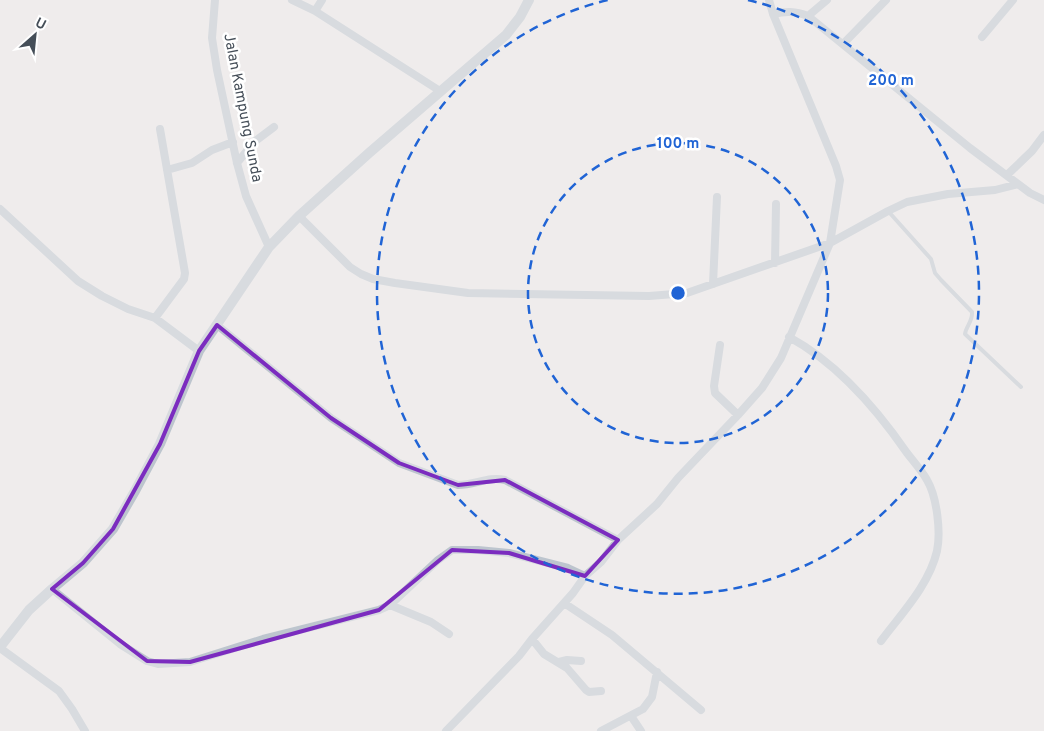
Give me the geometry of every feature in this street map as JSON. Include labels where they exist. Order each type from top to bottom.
[{"type":"street","name":"Jalan Kampung Sunda","points":[[215,0],[212,38],[237,162],[246,196],[270,247]]},
{"type":"street","points":[[292,0],[315,11],[440,91]]},
{"type":"street","points":[[315,11],[322,0]]},
{"type":"street","points":[[86,731],[58,691],[0,647],[29,610],[83,563],[113,529],[160,444],[199,351],[270,247],[299,216],[506,35],[520,17],[528,0]]},
{"type":"street","points":[[446,731],[503,674],[585,576],[601,562],[618,540],[657,504],[678,478],[738,415],[762,388],[781,358],[830,243],[840,180],[836,166],[773,14],[770,0]]},
{"type":"street","points":[[808,16],[826,0]]},
{"type":"street","points":[[843,44],[886,0]]},
{"type":"street","points":[[982,38],[1013,0]]},
{"type":"street","points":[[773,14],[785,11],[808,16],[970,148],[1030,193],[1044,200]]},
{"type":"street","points":[[237,162],[254,142],[274,127]]},
{"type":"street","points":[[155,318],[184,279],[185,273],[160,129]]},
{"type":"street","points":[[1007,175],[1032,151],[1044,135]]},
{"type":"street","points":[[167,170],[192,163],[212,150],[233,142]]},
{"type":"street","points":[[299,216],[350,267],[373,279],[468,293],[649,296],[687,293],[775,263],[830,243],[897,206],[915,200],[948,194],[995,190],[1018,184]]},
{"type":"street","points":[[713,284],[717,197]]},
{"type":"street","points":[[775,263],[776,204]]},
{"type":"street","points":[[0,209],[78,281],[102,296],[155,318],[199,351]]},
{"type":"street","points":[[217,325],[331,418],[399,463],[458,485],[497,478],[505,480],[618,540]]},
{"type":"street","points":[[789,337],[811,349],[860,394],[892,432],[928,481],[936,503],[937,550],[927,576],[912,601],[882,641]]},
{"type":"street","points":[[720,345],[714,386],[715,393],[738,415]]},
{"type":"street","points":[[52,588],[120,644],[147,661],[158,664],[190,662],[271,637],[379,610],[390,605],[438,560],[452,550],[509,553],[568,568],[585,576]]},
{"type":"street","points":[[564,603],[612,635],[701,710]]},
{"type":"street","points":[[390,605],[431,622],[449,634]]},
{"type":"street","points":[[532,639],[544,654],[567,668],[586,690],[589,692],[600,691]]},
{"type":"street","points":[[559,662],[567,660],[581,661]]},
{"type":"street","points":[[601,731],[643,709],[652,697],[657,672]]},
{"type":"street","points":[[631,716],[641,731]]},
{"type":"lane","points":[[888,211],[931,259],[935,273],[972,312],[973,318],[965,334],[1021,387]]},
{"type":"highlighted area","points":[[217,325],[331,418],[399,463],[458,485],[505,480],[618,540],[585,576],[509,553],[452,550],[379,610],[190,662],[147,661],[52,589],[83,563],[113,529],[160,444],[199,351]]}]
